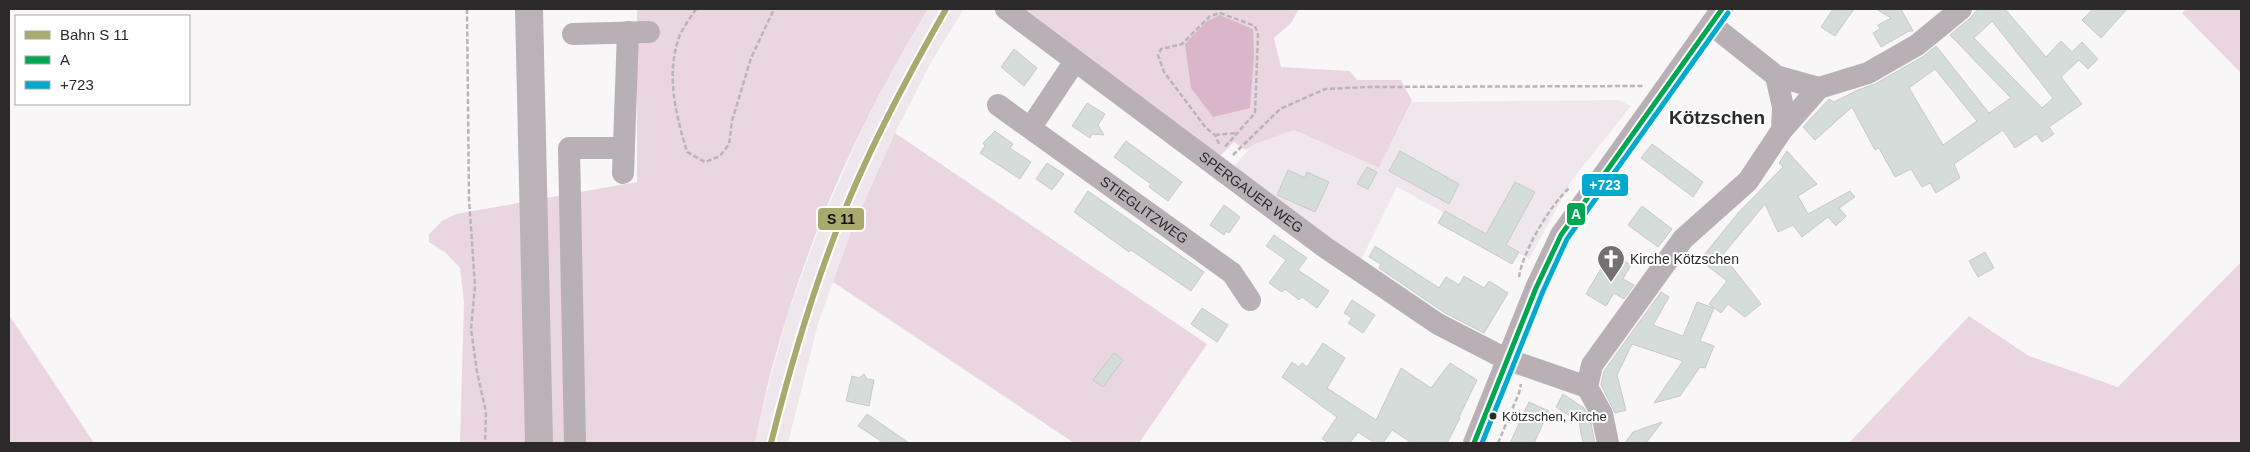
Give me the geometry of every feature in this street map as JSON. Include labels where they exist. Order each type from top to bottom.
[{"type":"main road","points":[[529,9],[540,443]]},
{"type":"street","name":"SPERGAUER WEG","points":[[1006,9],[1326,248],[1438,324],[1515,362],[1588,387]]},
{"type":"street","points":[[1608,443],[1602,414],[1588,387],[1592,365],[1683,239],[1748,181],[1782,130],[1819,88],[1868,73],[1917,45],[1961,9]]},
{"type":"street","points":[[1474,443],[1515,362],[1536,288],[1561,235],[1717,17],[1776,76],[1819,88]]},
{"type":"street","points":[[573,34],[639,32],[624,148],[624,173]]},
{"type":"street","points":[[1031,127],[1075,60]]},
{"type":"street","points":[[1776,76],[1783,107],[1782,130]]},
{"type":"street","name":"STIEGLITZWEG","points":[[998,105],[1232,273],[1250,300]]},
{"type":"street","points":[[575,443],[569,148],[624,148]]},
{"type":"street","points":[[535,242],[570,241]]},
{"type":"path","points":[[467,9],[468,199],[475,286],[470,329],[486,412],[486,443]]},
{"type":"path","points":[[696,9],[680,35],[672,73],[676,117],[687,152],[705,162],[720,156],[729,144],[732,122],[751,58],[774,9]]},
{"type":"path","points":[[1220,13],[1255,26],[1258,35],[1255,113],[1220,152],[1215,135],[1206,128],[1164,72],[1158,55],[1161,50],[1182,44],[1210,16],[1220,13]]},
{"type":"path","points":[[1220,169],[1280,109],[1325,89],[1368,87],[1648,86],[1662,94]]},
{"type":"path","points":[[1215,135],[1237,133]]},
{"type":"path","points":[[1498,443],[1520,393],[1515,362]]},
{"type":"shaded area","points":[[637,9],[928,9],[898,59],[871,111],[845,164],[822,218],[783,330],[767,386],[755,443],[460,443],[464,302],[460,268],[446,253],[429,242],[429,234],[442,221],[456,214],[637,182]]},
{"type":"shaded area","points":[[928,9],[964,9],[930,64],[895,133],[852,229],[818,324],[788,443],[755,443],[788,313],[821,223],[862,129],[901,52]]},
{"type":"shaded area","points":[[1014,9],[1299,9],[1291,23],[1274,38],[1281,67],[1350,71],[1357,80],[1401,80],[1412,101],[1379,168],[1294,130],[1253,145],[1246,150],[1234,142],[1218,158]]},
{"type":"shaded area","points":[[2186,9],[2241,9],[2241,73],[2182,13]]},
{"type":"shaded area","points":[[1220,15],[1253,29],[1254,54],[1250,108],[1213,117],[1191,88],[1185,44],[1207,21]]},
{"type":"shaded area","points":[[1618,100],[1631,106],[1572,180],[1529,259],[1397,187],[1359,264],[1232,168],[1253,145],[1294,130],[1379,168],[1412,102]]},
{"type":"shaded area","points":[[895,133],[1207,344],[1139,443],[1074,443],[833,282],[852,229]]},
{"type":"shaded area","points":[[2241,262],[2241,443],[1849,443],[1969,316],[2029,356],[2118,387]]},
{"type":"shaded area","points":[[9,315],[94,443],[9,443]]},
{"type":"building","points":[[1833,9],[1854,9],[1835,36],[1821,27]]},
{"type":"building","points":[[1876,9],[1901,9],[1913,31],[1909,31],[1881,47],[1873,33],[1880,29],[1878,25],[1891,18]]},
{"type":"building","points":[[1978,9],[2005,9],[2046,57],[2061,41],[2072,52],[2082,42],[2098,59],[2088,69],[2079,60],[2061,77],[2082,104],[2049,127],[2054,134],[2042,142],[2036,134],[2015,148],[2003,130],[1954,164],[1960,178],[1936,193],[1930,183],[1922,187],[1911,169],[1895,177],[1879,148],[1875,150],[1852,107],[1815,140],[1803,127],[1829,99],[1834,102],[1875,84],[1924,56],[1936,46],[1989,113],[2011,98],[1950,35]],"holes":[[[1992,21],[2053,98],[2042,108],[1974,38]],[[1935,69],[1977,121],[1943,145],[1909,88]]]},
{"type":"building","points":[[2093,9],[2127,9],[2101,38],[2082,20]]},
{"type":"building","points":[[1014,49],[1037,68],[1024,86],[1001,67]]},
{"type":"building","points":[[1087,103],[1105,114],[1098,125],[1104,135],[1092,134],[1090,138],[1072,126]]},
{"type":"building","points":[[995,131],[1013,144],[1010,148],[1031,162],[1020,179],[980,153],[985,146],[983,143]]},
{"type":"building","points":[[1126,141],[1182,182],[1168,201],[1149,187],[1151,184],[1114,157]]},
{"type":"building","points":[[1652,144],[1703,182],[1693,197],[1641,158]]},
{"type":"building","points":[[1400,151],[1459,184],[1449,204],[1389,171]]},
{"type":"building","points":[[1787,151],[1817,184],[1798,196],[1808,214],[1850,191],[1855,197],[1839,208],[1846,216],[1836,226],[1828,217],[1802,237],[1793,225],[1778,232],[1765,204],[1720,258],[1732,267],[1761,304],[1745,317],[1728,304],[1721,313],[1709,304],[1727,281],[1700,260],[1739,212],[1783,167],[1779,163]]},
{"type":"building","points":[[1047,163],[1064,174],[1052,190],[1036,179]]},
{"type":"building","points":[[1367,167],[1377,172],[1368,189],[1357,184]]},
{"type":"building","points":[[1288,170],[1305,178],[1307,172],[1329,182],[1315,212],[1277,195]]},
{"type":"building","points":[[1515,182],[1535,192],[1506,245],[1519,252],[1512,264],[1438,223],[1445,211],[1486,234]]},
{"type":"building","points":[[1088,191],[1204,272],[1191,291],[1131,250],[1129,252],[1074,212]]},
{"type":"building","points":[[1224,205],[1240,217],[1229,233],[1226,231],[1224,235],[1210,225]]},
{"type":"building","points":[[1642,206],[1672,229],[1658,247],[1628,225]]},
{"type":"building","points":[[1274,235],[1307,258],[1298,270],[1329,291],[1317,308],[1302,297],[1299,300],[1285,289],[1282,292],[1269,283],[1286,260],[1266,246]]},
{"type":"building","points":[[1375,246],[1439,288],[1446,277],[1459,285],[1464,276],[1484,288],[1489,281],[1508,293],[1484,333],[1445,313],[1379,268],[1381,264],[1369,257]]},
{"type":"building","points":[[1985,252],[1994,268],[1978,277],[1969,261]]},
{"type":"building","name":"Kirche Kötzschen","points":[[1610,253],[1631,265],[1623,279],[1634,285],[1624,299],[1614,293],[1606,306],[1586,294]]},
{"type":"building","points":[[1661,292],[1669,297],[1653,325],[1683,336],[1697,302],[1714,308],[1700,341],[1714,346],[1705,368],[1700,367],[1680,396],[1654,403],[1683,361],[1632,344],[1617,375],[1626,410],[1615,413],[1601,385],[1604,371]]},
{"type":"building","points":[[1352,300],[1375,315],[1363,333],[1348,323],[1352,318],[1344,313]]},
{"type":"building","points":[[1202,308],[1228,325],[1217,342],[1191,324]]},
{"type":"building","points":[[1323,343],[1345,358],[1327,388],[1376,420],[1401,368],[1431,388],[1450,363],[1477,380],[1447,443],[1412,443],[1392,430],[1383,443],[1375,443],[1358,432],[1350,443],[1330,443],[1322,439],[1337,417],[1282,377],[1292,362],[1299,367],[1302,363],[1307,367]]},
{"type":"building","points":[[1114,353],[1123,360],[1103,387],[1093,380]]},
{"type":"building","points":[[864,374],[867,379],[874,380],[869,406],[846,401],[852,376],[859,378]]},
{"type":"building","points":[[1563,394],[1584,408],[1590,419],[1595,443],[1583,443],[1579,422],[1556,407]]},
{"type":"building","points":[[1529,402],[1549,411],[1534,443],[1510,443]]},
{"type":"building","points":[[867,414],[909,443],[884,443],[858,426]]},
{"type":"building","points":[[1662,422],[1646,443],[1625,443],[1633,432]]},
{"type":"transit line","points":[[771,443],[802,330],[820,274],[841,219],[864,165],[890,112],[946,9]]},
{"type":"transit line","name":"A","points":[[1474,443],[1536,288],[1561,235],[1722,9]]},
{"type":"transit line","name":"+723","points":[[1482,443],[1543,291],[1567,239],[1728,13]]},
{"type":"place","name":"Kirche Kötzschen","points":[[1611,283]]},
{"type":"place","name":"Kötzschen, Kirche","points":[[1493,416]]},
{"type":"district","name":"Kötzschen","points":[[1717,117]]}]
